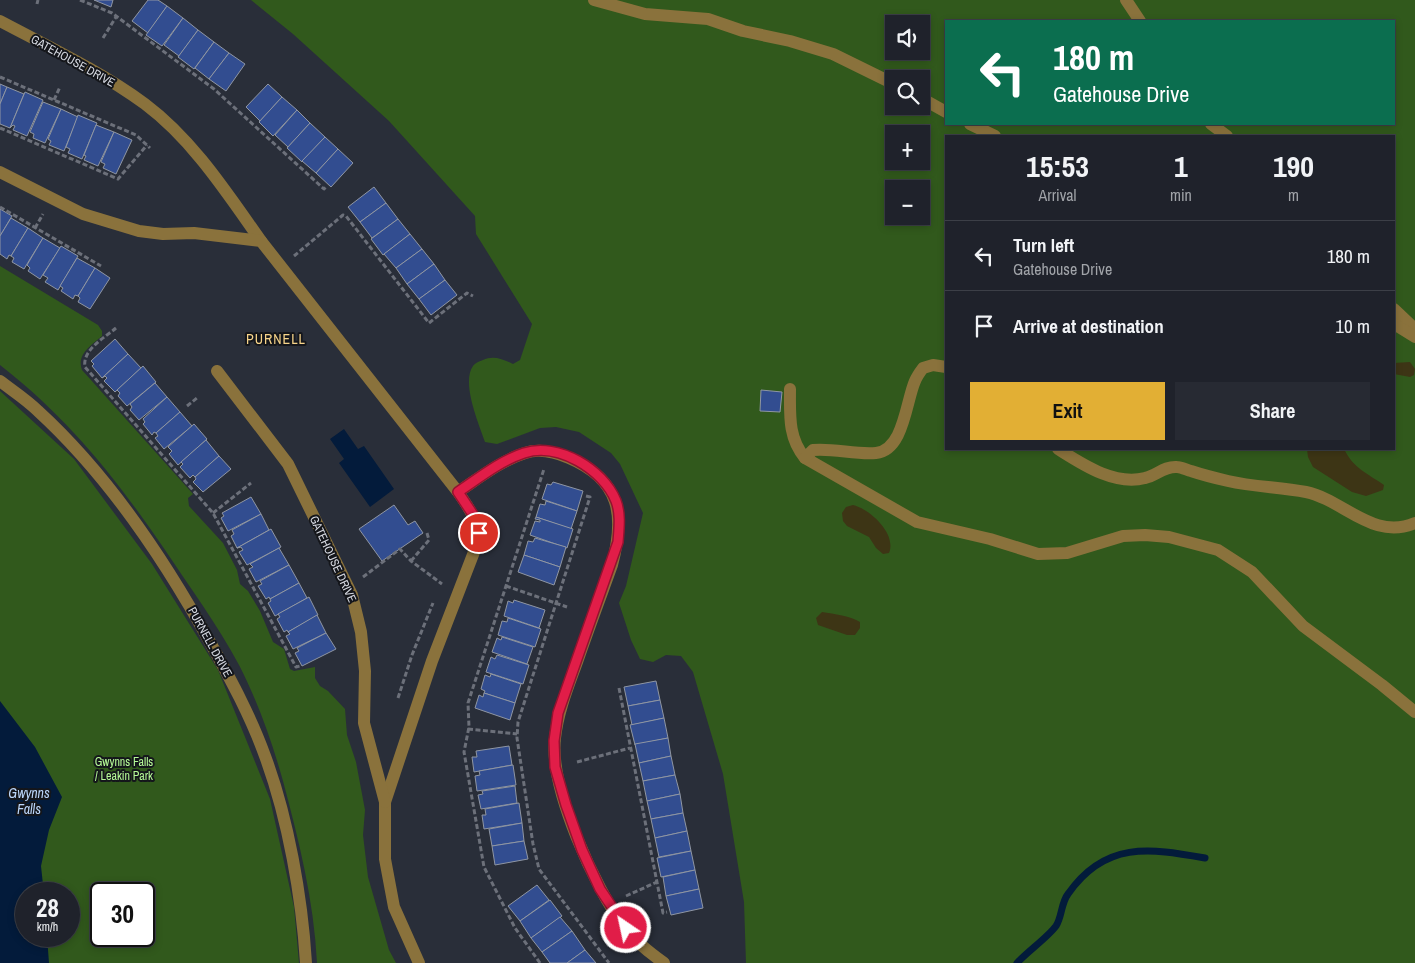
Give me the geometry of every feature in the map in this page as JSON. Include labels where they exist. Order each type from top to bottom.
[{"type":"street","points":[[594,0],[644,14],[708,19],[743,31],[790,41],[833,54],[885,80]]},
{"type":"street","points":[[1126,0],[1139,20]]},
{"type":"street","name":"GATEHOUSE DRIVE","points":[[0,21],[100,74],[147,105],[206,165],[261,241],[458,492],[474,516],[479,533],[474,552],[432,661],[385,802]]},
{"type":"street","points":[[930,103],[945,111]]},
{"type":"street","points":[[972,125],[993,135]]},
{"type":"street","points":[[1212,125],[1226,135]]},
{"type":"street","points":[[0,172],[83,214],[139,231],[163,234],[194,232],[261,241]]},
{"type":"street","points":[[1395,311],[1415,329]]},
{"type":"street","points":[[1395,325],[1415,337]]},
{"type":"street","points":[[806,458],[813,450],[826,449],[876,453],[887,449],[901,427],[915,380],[923,368],[933,365],[945,367]]},
{"type":"street","name":"GATEHOUSE DRIVE","points":[[217,371],[288,464],[352,595],[361,632],[365,671],[364,723],[385,802],[385,859],[394,907],[419,963]]},
{"type":"street","name":"PURNELL DRIVE","points":[[0,381],[38,411],[95,470],[140,531],[189,604],[232,681],[265,756],[280,811],[295,874],[306,963]]},
{"type":"street","points":[[790,389],[792,437],[797,448],[806,458],[917,522],[990,539],[1038,554],[1067,553],[1123,536],[1145,535],[1169,537],[1218,550],[1252,572],[1303,626],[1382,684],[1415,712]]},
{"type":"street","points":[[1060,450],[1079,462],[1109,476],[1128,479],[1146,478],[1160,470],[1177,466],[1225,481],[1310,493],[1328,500],[1369,523],[1393,528],[1415,523]]},
{"type":"street","points":[[458,492],[504,462],[526,452],[546,451],[581,463],[594,471],[607,484],[617,502],[620,522],[618,542],[558,713],[554,741],[555,767],[582,850],[600,889],[626,928],[651,954],[664,963]]},
{"type":"path","points":[[80,0],[116,17],[214,89],[324,189],[327,186]]},
{"type":"path","points":[[104,38],[116,17]]},
{"type":"path","points":[[0,77],[136,135],[149,147],[118,179],[0,128]]},
{"type":"path","points":[[54,100],[60,87]]},
{"type":"path","points":[[0,207],[101,266]]},
{"type":"path","points":[[35,228],[43,214]]},
{"type":"path","points":[[292,258],[343,215],[346,216],[429,323],[467,293],[473,296]]},
{"type":"path","points":[[116,328],[87,354],[84,362],[85,367],[213,512],[296,667],[300,666]]},
{"type":"path","points":[[187,406],[197,398]]},
{"type":"path","points":[[540,963],[515,928],[484,867],[464,752],[468,730],[468,702],[545,466]]},
{"type":"path","points":[[213,512],[251,483]]},
{"type":"path","points":[[411,561],[430,540],[427,533]]},
{"type":"path","points":[[348,588],[400,549],[411,561],[441,583],[459,590]]},
{"type":"path","points":[[506,586],[567,607]]},
{"type":"path","points":[[619,688],[663,913],[667,912]]},
{"type":"path","points":[[468,730],[517,734]]},
{"type":"path","points":[[577,762],[630,748]]},
{"type":"path","points":[[620,899],[657,882]]},
{"type":"green space","points":[[251,0],[1415,0],[1415,963],[746,963],[744,902],[723,774],[693,672],[681,656],[666,655],[653,662],[640,659],[631,640],[619,603],[626,586],[643,513],[620,464],[611,453],[579,432],[556,427],[540,428],[497,444],[485,442],[475,415],[469,383],[473,366],[490,358],[498,358],[513,364],[520,360],[532,324],[476,234],[475,216],[389,121],[293,34]]},
{"type":"green space","points":[[0,266],[98,325],[102,331],[102,336],[83,355],[81,359],[82,370],[193,494],[188,498],[189,506],[223,543],[237,570],[240,584],[248,591],[260,611],[273,642],[284,649],[290,669],[294,671],[315,667],[315,678],[320,686],[328,691],[345,709],[347,735],[356,762],[365,810],[363,835],[368,877],[389,950],[396,963],[317,963],[313,917],[295,826],[274,752],[246,679],[202,605],[127,496],[69,427],[25,385],[0,365]]},
{"type":"green space","name":"Gwynns Falls / Leakin Park","points":[[0,391],[74,459],[152,564],[218,670],[270,799],[294,907],[299,963],[0,963]]},
{"type":"sand","points":[[1410,362],[1415,369],[1414,375],[1410,377],[1395,374],[1395,363]]},
{"type":"sand","points":[[1307,450],[1345,450],[1357,466],[1384,485],[1383,490],[1366,496],[1352,492],[1313,467]]},
{"type":"sand","points":[[853,505],[860,507],[874,517],[886,531],[889,538],[889,553],[883,554],[876,548],[869,537],[847,526],[843,521],[842,513],[846,507]]},
{"type":"sand","points":[[822,612],[856,620],[860,622],[860,628],[855,635],[847,635],[818,625],[816,618]]},
{"type":"water","points":[[344,429],[358,449],[364,446],[394,489],[370,507],[339,463],[344,459],[330,439]]},
{"type":"water","name":"Gwynns Falls","points":[[0,701],[35,747],[62,797],[49,830],[41,866],[43,882],[15,882],[15,947],[48,947],[49,963],[0,963]]},
{"type":"building","points":[[94,0],[113,0],[111,7]]},
{"type":"building","points":[[148,0],[158,0],[167,6],[148,33],[132,21]]},
{"type":"building","points":[[167,6],[183,18],[162,46],[146,35]]},
{"type":"building","points":[[183,18],[198,30],[179,56],[164,45]]},
{"type":"building","points":[[198,30],[214,42],[194,69],[178,57]]},
{"type":"building","points":[[214,42],[229,53],[209,79],[195,68]]},
{"type":"building","points":[[229,53],[245,64],[226,91],[209,79]]},
{"type":"building","points":[[0,84],[7,87],[0,104]]},
{"type":"building","points":[[268,84],[282,97],[260,121],[246,107]]},
{"type":"building","points":[[7,87],[24,94],[10,128],[0,124],[0,104]]},
{"type":"building","points":[[25,92],[43,100],[27,136],[13,130],[15,126],[13,125],[10,128]]},
{"type":"building","points":[[282,97],[297,110],[273,136],[259,122]]},
{"type":"building","points":[[43,102],[61,109],[45,143],[33,138],[34,134],[30,132]]},
{"type":"building","points":[[61,109],[78,117],[64,151],[49,145],[51,141],[48,139]]},
{"type":"building","points":[[297,110],[310,123],[288,147],[275,135]]},
{"type":"building","points":[[78,115],[97,123],[82,159],[68,153],[70,149],[66,147]]},
{"type":"building","points":[[310,123],[325,137],[302,162],[287,148]]},
{"type":"building","points":[[96,125],[114,132],[98,166],[84,160],[86,156],[84,155]]},
{"type":"building","points":[[114,132],[132,140],[116,174],[103,168],[105,164],[101,162]]},
{"type":"building","points":[[325,137],[338,149],[316,173],[302,161]]},
{"type":"building","points":[[338,149],[353,163],[331,187],[316,173]]},
{"type":"building","points":[[374,187],[386,203],[360,222],[348,207]]},
{"type":"building","points":[[386,203],[398,219],[372,238],[360,222]]},
{"type":"building","points":[[0,209],[12,216],[0,236]]},
{"type":"building","points":[[11,218],[28,228],[11,256],[9,255],[7,259],[0,254],[0,236]]},
{"type":"building","points":[[398,219],[410,234],[383,255],[371,239]]},
{"type":"building","points":[[28,228],[43,238],[24,269],[12,262],[14,258],[11,256]]},
{"type":"building","points":[[410,234],[422,249],[396,268],[384,254]]},
{"type":"building","points":[[43,238],[60,248],[40,279],[28,271],[30,268],[27,265]]},
{"type":"building","points":[[61,246],[78,256],[58,290],[45,282],[48,278],[43,275]]},
{"type":"building","points":[[422,249],[434,264],[407,284],[396,268]]},
{"type":"building","points":[[77,258],[95,268],[78,296],[75,295],[73,299],[61,291],[63,288],[60,286]]},
{"type":"building","points":[[434,264],[445,280],[419,299],[407,284]]},
{"type":"building","points":[[95,268],[110,278],[90,309],[78,302],[80,298],[78,296]]},
{"type":"building","points":[[445,280],[457,295],[431,315],[419,299]]},
{"type":"building","points":[[115,339],[128,354],[102,378],[92,366],[94,364],[91,361]]},
{"type":"building","points":[[128,354],[141,368],[115,392],[104,381],[107,378],[105,376],[102,378]]},
{"type":"building","points":[[143,366],[156,382],[127,406],[118,396],[120,393],[117,390]]},
{"type":"building","points":[[155,383],[167,397],[139,420],[130,410],[132,407],[130,404]]},
{"type":"building","points":[[761,390],[782,392],[780,412],[760,411]]},
{"type":"building","points":[[167,397],[180,412],[152,435],[143,424],[145,422],[143,419]]},
{"type":"building","points":[[180,412],[192,426],[164,449],[155,438],[158,436],[156,433]]},
{"type":"building","points":[[194,424],[207,439],[178,465],[169,454],[172,451],[168,447]]},
{"type":"building","points":[[206,440],[219,456],[195,477],[193,475],[190,478],[180,467],[183,464],[181,462]]},
{"type":"building","points":[[219,456],[231,469],[203,492],[193,482],[196,479],[195,477]]},
{"type":"building","points":[[553,482],[583,491],[577,511],[542,499],[547,484],[551,485]]},
{"type":"building","points":[[251,497],[261,514],[228,531],[221,518],[224,516],[222,513]]},
{"type":"building","points":[[546,501],[577,511],[571,529],[536,517],[540,504],[545,505]]},
{"type":"building","points":[[394,505],[408,525],[415,521],[423,533],[382,561],[359,529]]},
{"type":"building","points":[[261,514],[269,530],[237,548],[231,536],[234,534],[232,530]]},
{"type":"building","points":[[536,517],[573,529],[567,548],[530,535],[535,521],[540,522],[540,520],[535,519]]},
{"type":"building","points":[[271,529],[281,547],[247,565],[239,552],[243,550],[241,547],[237,548]]},
{"type":"building","points":[[535,538],[566,547],[560,567],[524,555],[528,541],[533,542]]},
{"type":"building","points":[[279,548],[289,565],[256,582],[249,569],[253,567],[250,564]]},
{"type":"building","points":[[524,555],[560,567],[554,585],[518,572]]},
{"type":"building","points":[[289,565],[299,583],[270,599],[269,597],[266,599],[258,586],[262,584],[260,581]]},
{"type":"building","points":[[299,583],[307,598],[275,616],[268,603],[271,601],[270,599]]},
{"type":"building","points":[[309,597],[318,615],[288,632],[287,630],[284,632],[277,619],[280,617],[278,614]]},
{"type":"building","points":[[514,600],[545,610],[539,628],[504,616],[508,601],[513,603]]},
{"type":"building","points":[[317,615],[326,633],[293,649],[286,636],[290,634],[288,632]]},
{"type":"building","points":[[508,618],[541,629],[535,647],[498,635],[502,621],[507,622]]},
{"type":"building","points":[[326,633],[336,649],[302,666],[295,653],[299,651],[297,648]]},
{"type":"building","points":[[502,637],[533,647],[527,664],[492,652],[497,638],[501,640]]},
{"type":"building","points":[[497,655],[529,665],[523,684],[486,672],[491,657],[495,659]]},
{"type":"building","points":[[491,674],[521,684],[515,703],[484,693],[485,691],[481,689],[485,675],[490,677]]},
{"type":"building","points":[[656,681],[660,700],[628,706],[624,687]]},
{"type":"building","points":[[484,693],[515,703],[510,720],[475,708],[479,695],[483,697]]},
{"type":"building","points":[[660,700],[664,718],[632,725],[628,706]]},
{"type":"building","points":[[664,718],[668,738],[635,745],[630,725]]},
{"type":"building","points":[[668,738],[671,756],[639,763],[635,744]]},
{"type":"building","points":[[509,746],[512,765],[474,772],[472,757],[477,757],[476,751]]},
{"type":"building","points":[[671,756],[675,775],[643,781],[639,763]]},
{"type":"building","points":[[513,765],[516,785],[477,791],[475,776],[480,775],[479,771]]},
{"type":"building","points":[[675,775],[680,794],[647,801],[643,781]]},
{"type":"building","points":[[515,786],[517,803],[481,809],[478,795],[483,794],[482,791]]},
{"type":"building","points":[[680,794],[683,813],[651,819],[647,801]]},
{"type":"building","points":[[519,803],[522,823],[484,829],[482,815],[486,815],[485,809]]},
{"type":"building","points":[[683,813],[687,831],[655,838],[651,819]]},
{"type":"building","points":[[522,823],[524,841],[492,846],[489,829]]},
{"type":"building","points":[[687,831],[691,851],[659,857],[655,838]]},
{"type":"building","points":[[524,841],[528,859],[495,865],[492,846]]},
{"type":"building","points":[[691,851],[695,870],[661,877],[657,858]]},
{"type":"building","points":[[695,870],[699,889],[666,896],[663,877]]},
{"type":"building","points":[[537,885],[549,900],[520,921],[508,906]]},
{"type":"building","points":[[699,889],[703,908],[671,915],[666,896]]},
{"type":"building","points":[[550,900],[562,916],[531,938],[520,921]]},
{"type":"building","points":[[560,917],[572,931],[542,952],[531,938]]},
{"type":"building","points":[[572,931],[585,950],[567,963],[550,963],[542,952]]},
{"type":"building","points":[[585,950],[596,963],[567,963]]},
{"type":"waterway","points":[[1017,963],[1056,926],[1068,894],[1082,877],[1097,865],[1129,852],[1165,852],[1205,858]]},
{"type":"district","name":"PURNELL","points":[[276,339]]},
{"type":"route","points":[[479,533],[474,516],[458,492],[504,462],[526,452],[546,451],[581,463],[594,471],[607,484],[617,502],[620,522],[618,542],[612,565],[558,713],[554,741],[555,767],[582,850],[600,889],[626,928]]}]
